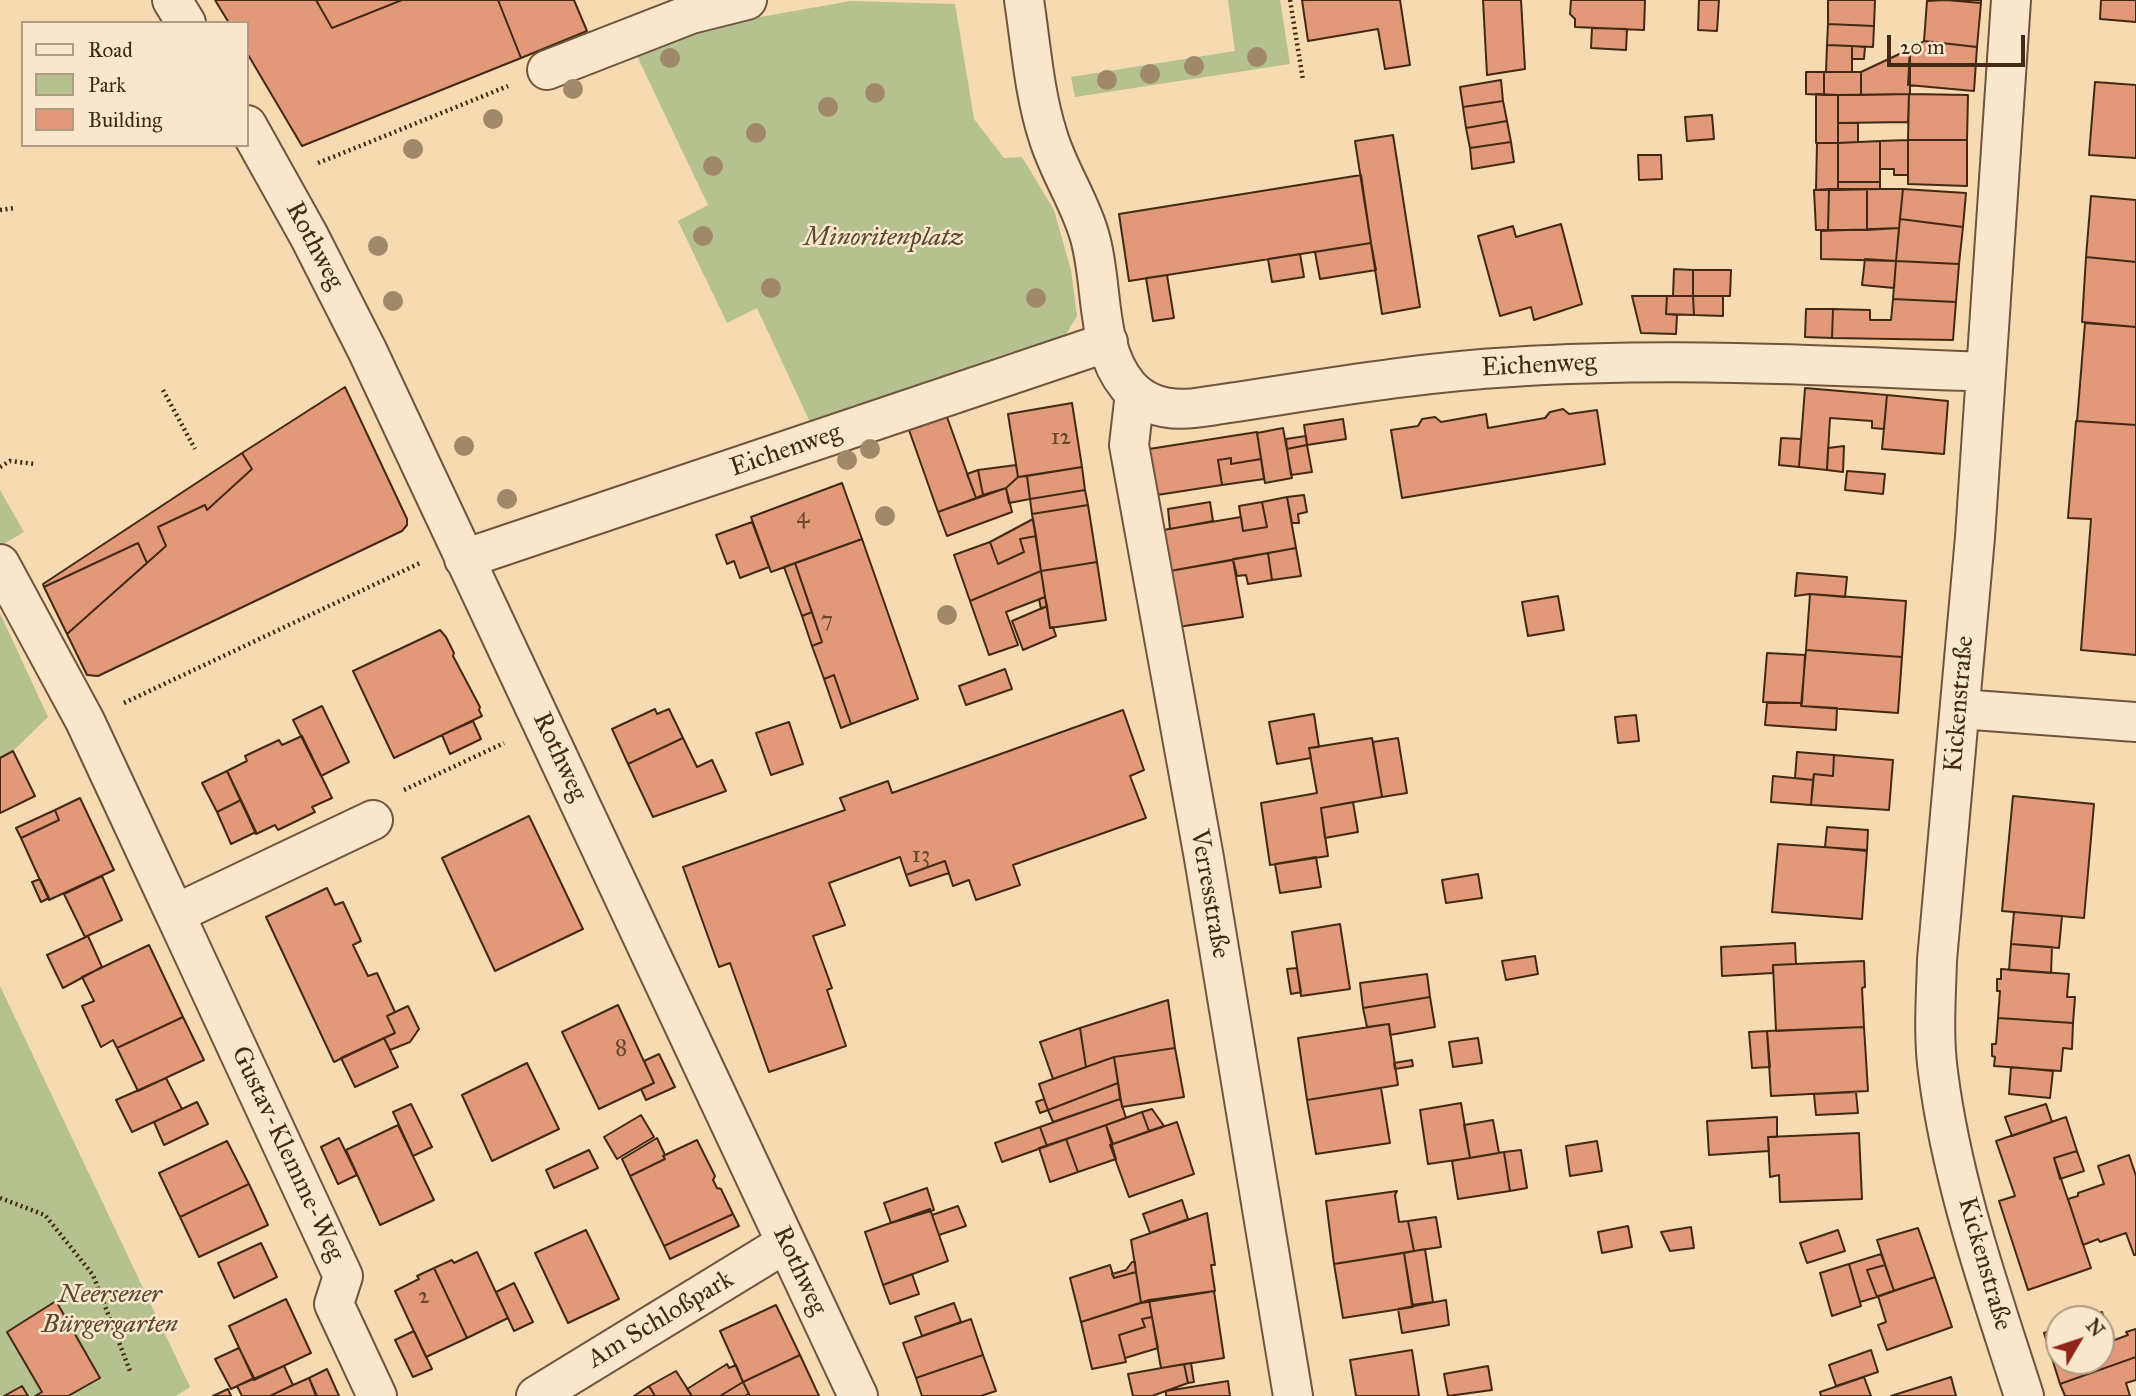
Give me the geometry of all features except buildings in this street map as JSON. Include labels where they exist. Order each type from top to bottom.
[{"type":"street","points":[[172,0],[185,21]]},
{"type":"street","points":[[547,70],[691,14],[747,0]]},
{"type":"street","points":[[1024,0],[1044,121],[1054,153],[1089,233],[1119,367]]},
{"type":"street","name":"Kickenstraße","points":[[2011,0],[1975,537],[1937,960],[1938,1069],[1955,1163],[2024,1396]]},
{"type":"street","name":"Rothweg","points":[[248,127],[281,184],[367,350],[858,1396]]},
{"type":"street","name":"Eichenweg","points":[[461,552],[1119,367],[1156,406],[1181,410],[1460,371],[1611,362],[1737,362],[1984,372]]},
{"type":"street","name":"Verresstraße","points":[[1119,367],[1129,445],[1204,858],[1293,1396]]},
{"type":"street","name":"Gustav-Klemme-Weg","points":[[0,564],[85,722],[344,1276],[334,1304],[377,1396]]},
{"type":"street","points":[[1960,709],[2136,722]]},
{"type":"street","points":[[175,914],[373,820]]},
{"type":"street","name":"Am Schloßpark","points":[[536,1396],[786,1243]]},
{"type":"path","points":[[1290,0],[1303,79]]},
{"type":"path","points":[[281,184],[330,157],[547,70]]},
{"type":"path","points":[[0,210],[15,208]]},
{"type":"path","points":[[163,390],[195,449]]},
{"type":"path","points":[[0,467],[10,461],[36,464]]},
{"type":"path","points":[[85,722],[461,552]]},
{"type":"path","points":[[373,820],[378,803],[543,724]]},
{"type":"path","points":[[0,1198],[45,1215],[93,1275],[130,1371]]},
{"type":"green space","points":[[1228,0],[1280,0],[1290,64],[1075,97],[1071,77],[1235,51]]},
{"type":"green space","name":"Minoritenplatz","points":[[851,1],[955,4],[974,119],[1004,158],[1022,157],[1054,210],[1071,270],[1077,316],[1065,336],[1008,353],[810,422],[757,308],[727,323],[678,221],[708,205],[635,52],[697,28]]},
{"type":"green space","points":[[0,490],[24,532],[0,546]]},
{"type":"green space","points":[[0,613],[48,717],[14,750],[0,757]]},
{"type":"green space","name":"Neersener Bürgergarten","points":[[0,986],[190,1387],[176,1396],[0,1396]]}]
